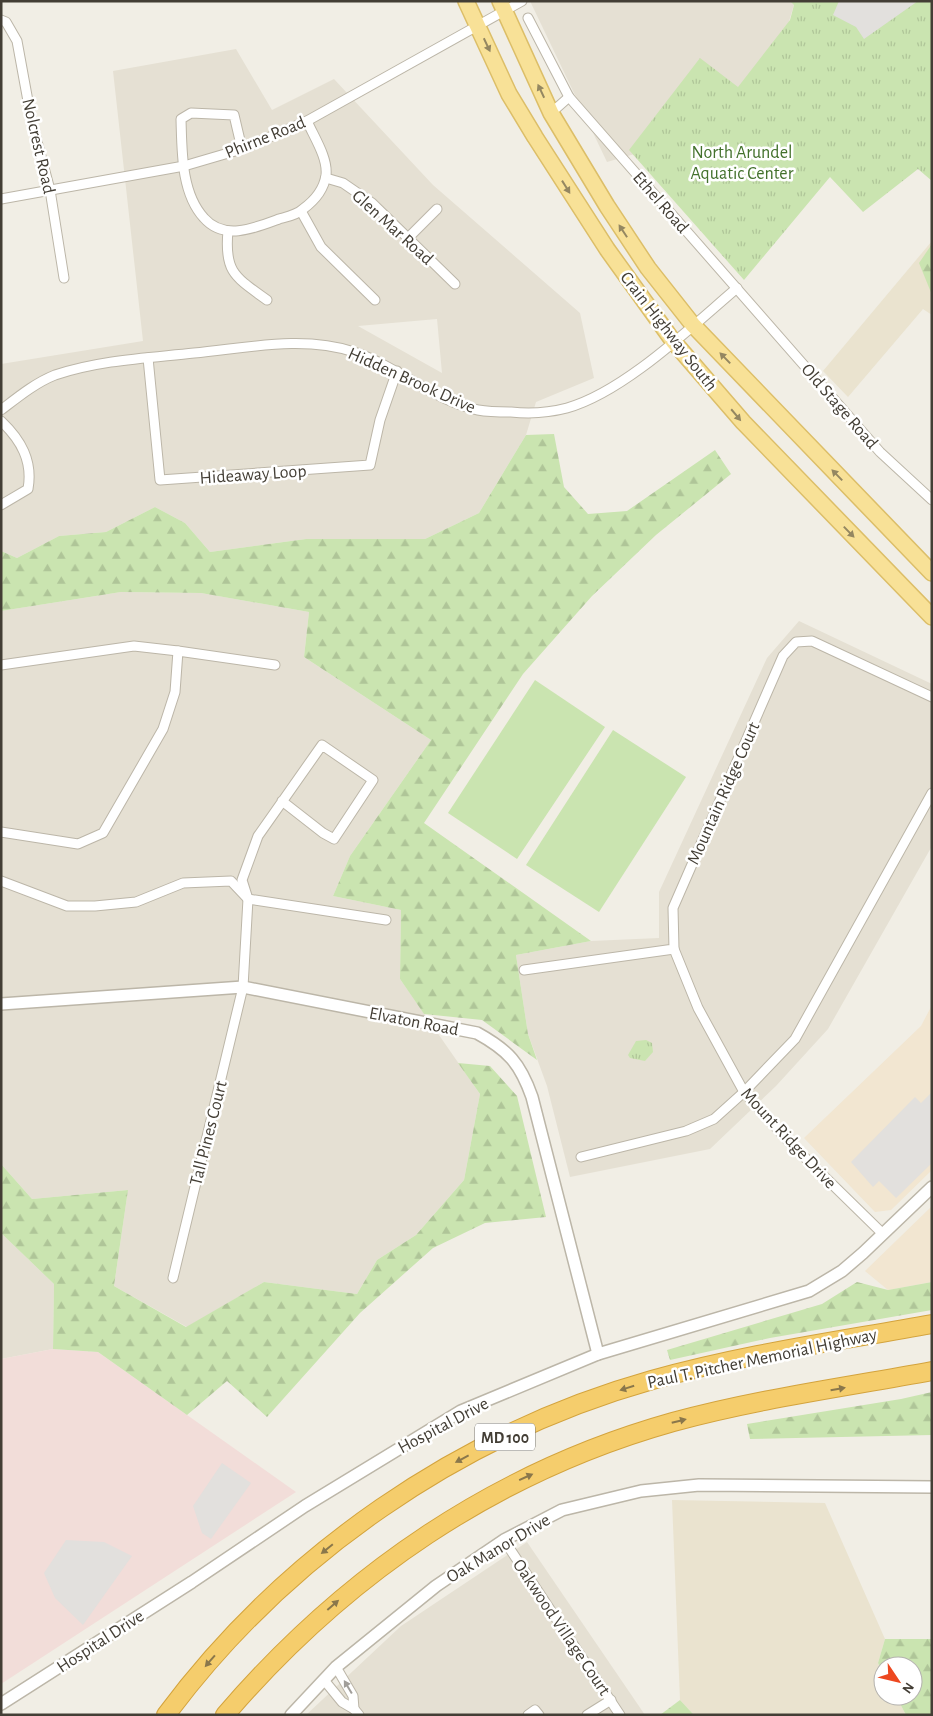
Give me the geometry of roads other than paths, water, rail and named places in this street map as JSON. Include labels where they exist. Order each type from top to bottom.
[{"type":"highway","name":"Paul T. Pitcher Memorial Highway","points":[[166,1715],[189,1685],[238,1631],[270,1598],[326,1549],[379,1509],[436,1473],[491,1444],[596,1398],[653,1380],[732,1360],[932,1324]]},
{"type":"highway","name":"MD 100","points":[[226,1715],[304,1630],[357,1584],[409,1546],[460,1513],[519,1480],[570,1458],[674,1422],[740,1407],[932,1371]]},
{"type":"highway","points":[[231,1715],[304,1630]]},
{"type":"main road","name":"Crain Highway South","points":[[466,1],[509,94],[607,249],[673,341],[743,422],[932,617]]},
{"type":"main road","name":"Crain Highway South","points":[[502,6],[551,113],[607,206],[648,268],[693,325],[932,573]]},
{"type":"street","name":"Phirne Road","points":[[1,199],[184,166],[242,149],[307,121],[478,26],[502,6],[522,1]]},
{"type":"street","name":"Ethel Road","points":[[528,18],[570,97],[753,307]]},
{"type":"street","name":"Nolcrest Road","points":[[1,20],[6,22],[17,41],[32,123],[50,190],[64,278]]},
{"type":"street","points":[[551,113],[570,97]]},
{"type":"street","points":[[242,149],[234,115],[191,113],[181,119],[186,178],[198,211],[210,223],[228,231],[248,230],[301,211],[314,200],[326,178],[324,162],[307,121]]},
{"type":"street","name":"Glen Mar Road","points":[[326,178],[343,183],[358,191],[455,284]]},
{"type":"street","points":[[408,238],[437,209]]},
{"type":"street","points":[[301,211],[321,247],[375,300]]},
{"type":"street","points":[[228,231],[226,253],[231,268],[246,285],[267,300]]},
{"type":"street","name":"Hidden Brook Drive","points":[[1,410],[26,390],[53,376],[77,368],[148,358],[304,343],[354,352],[397,371],[438,394],[478,410],[531,414],[565,408],[591,400],[642,366],[737,288]]},
{"type":"street","name":"Old Stage Road","points":[[753,307],[880,452],[932,500]]},
{"type":"street","name":"Hideaway Loop","points":[[148,358],[160,480],[370,465],[380,420],[397,371]]},
{"type":"street","points":[[1,421],[14,433],[24,448],[31,473],[28,489],[1,505]]},
{"type":"street","name":"Mountain Ridge Court","points":[[674,949],[673,908],[783,656],[796,642],[812,641],[932,697]]},
{"type":"street","points":[[1,665],[134,646],[275,666]]},
{"type":"street","points":[[1,832],[78,844],[102,833],[162,729],[175,692],[178,651]]},
{"type":"street","name":"Tall Pines Court","points":[[173,1278],[243,987],[248,899],[242,880],[258,836],[282,801],[322,744],[373,780],[334,839],[322,834],[282,801]]},
{"type":"street","points":[[580,1157],[686,1131],[714,1119],[744,1092],[795,1038],[932,793]]},
{"type":"street","points":[[1,881],[67,906],[95,906],[136,902],[183,883],[231,881],[248,899],[386,920]]},
{"type":"street","points":[[524,970],[674,949]]},
{"type":"street","name":"Mount Ridge Drive","points":[[674,949],[698,1008],[744,1092],[790,1143],[882,1234]]},
{"type":"street","name":"Elvaton Road","points":[[1,1004],[243,987],[477,1033],[511,1056],[524,1076],[532,1097],[598,1354]]},
{"type":"street","name":"Hospital Drive","points":[[1,1704],[192,1582],[305,1506],[461,1411],[598,1354],[808,1291],[842,1271],[932,1187]]},
{"type":"street","name":"Oak Manor Drive","points":[[291,1715],[336,1667],[436,1586],[504,1540],[562,1510],[641,1491],[699,1485],[932,1487]]},
{"type":"street","name":"Oakwood Village Court","points":[[504,1540],[620,1715]]},
{"type":"street","points":[[336,1667],[353,1696],[356,1712]]},
{"type":"street","points":[[324,1680],[342,1702],[356,1712]]},
{"type":"street","points":[[587,1715],[611,1700]]},
{"type":"street","points":[[528,1715],[535,1710],[539,1715]]},
{"type":"park label","name":"North Arundel Aquatic Center","points":[[742,162]]}]
